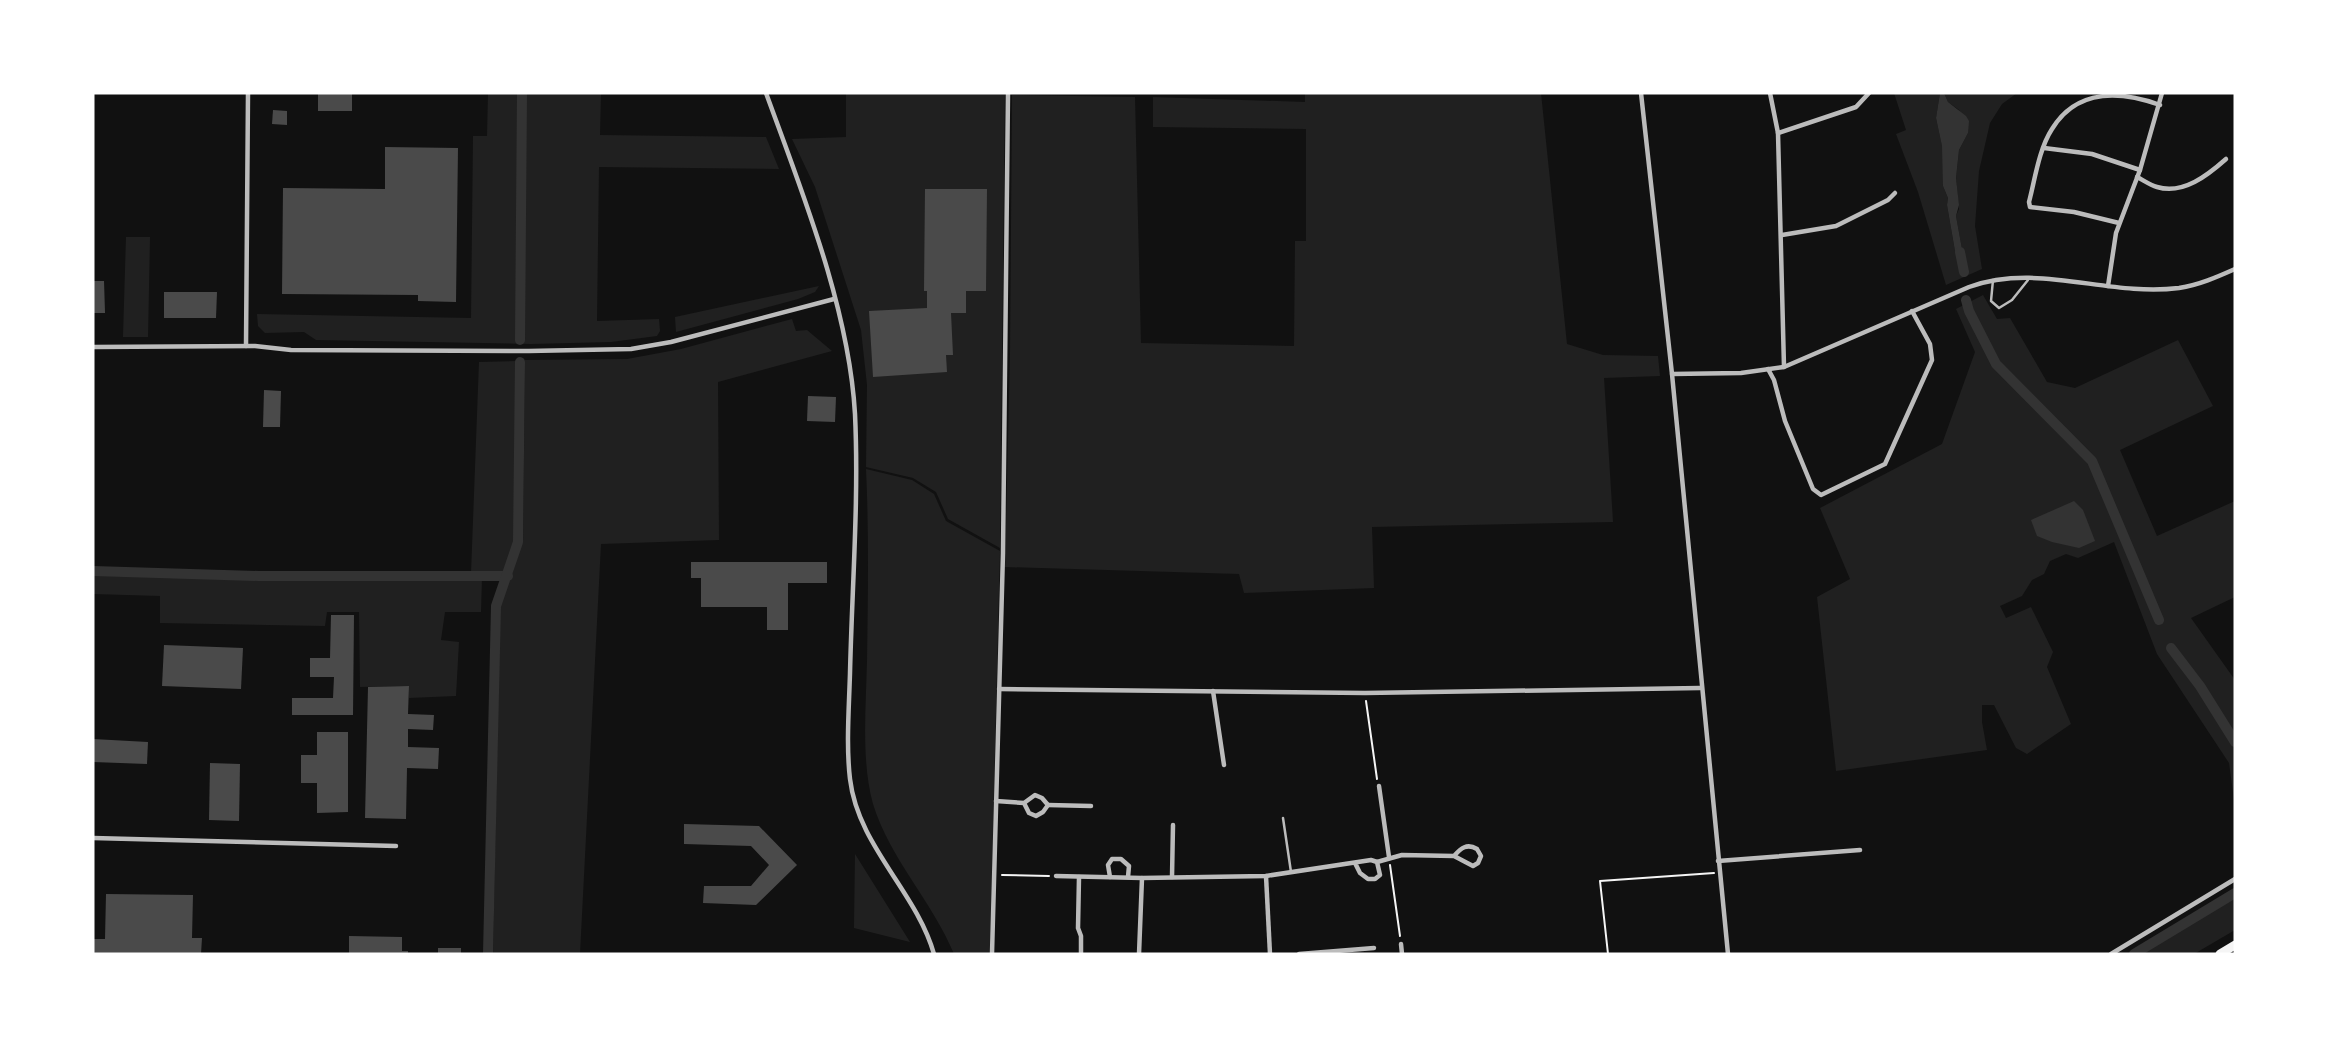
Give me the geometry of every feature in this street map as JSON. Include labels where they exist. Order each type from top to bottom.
[{"type":"highway","points":[[2220,954],[2235,945]]},
{"type":"street","points":[[246,345],[248,93]]},
{"type":"street","points":[[766,93],[814,228],[846,342],[855,412],[850,779],[856,809],[873,844],[913,905],[929,937],[934,954]]},
{"type":"street","points":[[992,954],[1008,93]]},
{"type":"street","points":[[1641,93],[1672,374],[1700,688],[1728,954]]},
{"type":"street","points":[[1770,93],[1778,133],[1784,367]]},
{"type":"street","points":[[1778,133],[1856,107],[1869,93]]},
{"type":"street","points":[[2108,286],[2119,223],[2140,170],[2162,93]]},
{"type":"street","points":[[2119,223],[2074,212],[2030,207],[2029,202],[2044,148],[2052,128],[2069,109],[2095,97],[2114,94],[2160,105]]},
{"type":"street","points":[[2044,148],[2092,154],[2140,170]]},
{"type":"street","points":[[2137,177],[2158,187],[2181,188],[2211,172],[2226,159]]},
{"type":"street","points":[[1782,235],[1836,226],[1888,200],[1895,193]]},
{"type":"street","points":[[1672,374],[1741,373],[1784,367],[1969,287],[1993,280],[2031,276],[2108,286],[2180,288],[2207,282],[2235,269]]},
{"type":"street","points":[[93,347],[246,345],[305,350],[631,349],[671,342],[834,299]]},
{"type":"street","points":[[1768,369],[1774,380],[1785,421],[1813,489],[1821,495],[1885,464],[1932,360],[1930,344],[1912,311]]},
{"type":"street","points":[[999,689],[1365,693],[1700,688]]},
{"type":"street","points":[[1213,691],[1224,765]]},
{"type":"street","points":[[1379,786],[1389,857]]},
{"type":"street","points":[[996,801],[1024,803],[1035,795],[1048,805]]},
{"type":"street","points":[[1024,803],[1028,813],[1036,816],[1048,805],[1091,806]]},
{"type":"street","points":[[1172,877],[1173,825]]},
{"type":"street","points":[[93,838],[396,846]]},
{"type":"street","points":[[1056,876],[1266,876],[1377,862],[1402,855],[1454,856],[1473,866],[1481,856],[1477,849],[1466,846],[1454,856]]},
{"type":"street","points":[[1718,861],[1860,850]]},
{"type":"street","points":[[1110,877],[1108,865],[1112,859],[1121,859],[1129,866],[1128,877]]},
{"type":"street","points":[[1355,863],[1360,873],[1368,879],[1375,879],[1380,875],[1377,862]]},
{"type":"street","points":[[1266,876],[1270,954]]},
{"type":"street","points":[[1079,877],[1078,928],[1081,954]]},
{"type":"street","points":[[1139,954],[1142,878]]},
{"type":"street","points":[[2111,954],[2235,879]]},
{"type":"street","points":[[1401,944],[1402,954]]},
{"type":"street","points":[[1300,954],[1374,948]]},
{"type":"lane","points":[[1993,280],[1991,301],[1998,308],[2012,300],[2031,276]]},
{"type":"lane","points":[[1283,818],[1291,872]]},
{"type":"path","points":[[1365,693],[1379,786]]},
{"type":"path","points":[[1389,857],[1401,944]]},
{"type":"path","points":[[1608,954],[1600,881],[1719,873]]},
{"type":"path","points":[[994,875],[1056,876]]},
{"type":"shaded area","points":[[488,93],[601,93],[600,135],[766,137],[779,169],[599,167],[597,321],[659,319],[660,331],[657,336],[611,342],[531,344],[316,340],[304,332],[265,333],[258,326],[257,314],[471,318],[473,136],[487,136]]},
{"type":"shaded area","points":[[846,93],[1005,93],[1000,548],[948,519],[936,492],[913,478],[866,467],[867,385],[861,330],[815,187],[792,139],[846,137]]},
{"type":"shaded area","points":[[1305,93],[1541,93],[1567,344],[1603,355],[1658,356],[1660,376],[1604,378],[1613,522],[1372,527],[1374,588],[1244,593],[1239,574],[1005,567],[1012,95],[1135,97],[1141,343],[1294,346],[1295,241],[1306,241],[1306,129],[1153,127],[1153,97],[1305,102]]},
{"type":"shaded area","points":[[1894,93],[1940,93],[1936,118],[1943,150],[1943,186],[1948,198],[1955,251],[1962,266],[1964,260],[1956,216],[1959,209],[1956,178],[1959,150],[1968,133],[1968,125],[1959,110],[1948,102],[1944,93],[2017,93],[2002,104],[1990,123],[1979,171],[1975,226],[1982,269],[1946,285],[1918,192],[1896,134],[1906,130]]},
{"type":"shaded area","points":[[1940,93],[1944,93],[1948,102],[1969,121],[1968,133],[1959,150],[1956,178],[1959,205],[1956,216],[1964,260],[1962,267],[1955,251],[1948,198],[1943,186],[1942,146],[1936,118]]},
{"type":"shaded area","points":[[126,237],[150,237],[148,337],[123,337]]},
{"type":"shaded area","points":[[819,286],[815,292],[798,299],[676,332],[675,317]]},
{"type":"shaded area","points":[[1983,295],[1997,319],[2010,318],[2047,382],[2075,388],[2178,340],[2213,406],[2120,450],[2157,536],[2235,501],[2235,597],[2191,618],[2235,680],[2235,807],[2229,763],[2157,654],[2114,542],[2078,558],[2066,554],[2050,561],[2044,574],[2032,580],[2022,596],[2000,606],[2006,618],[2031,607],[2053,652],[2047,667],[2071,724],[2027,754],[2016,748],[1994,705],[1982,705],[1987,750],[1836,771],[1817,597],[1850,579],[1820,508],[1942,444],[1975,352],[1956,309]]},
{"type":"shaded area","points":[[792,319],[796,331],[807,330],[832,351],[718,382],[719,540],[601,544],[580,954],[493,954],[500,607],[523,539],[525,360],[627,359],[681,349]]},
{"type":"shaded area","points":[[517,361],[515,542],[505,574],[471,574],[479,362]]},
{"type":"shaded area","points":[[866,469],[912,480],[934,494],[946,521],[1000,551],[990,954],[954,954],[900,862],[873,804],[867,770],[865,733],[868,565]]},
{"type":"shaded area","points":[[2074,501],[2083,510],[2095,541],[2079,548],[2037,536],[2031,520]]},
{"type":"shaded area","points":[[93,575],[258,579],[482,578],[481,612],[445,612],[441,640],[459,642],[456,696],[409,698],[409,686],[360,687],[359,612],[327,612],[325,626],[160,623],[160,596],[93,594]]},
{"type":"shaded area","points":[[855,854],[910,942],[854,928]]},
{"type":"shaded area","points":[[2235,897],[2235,930],[2194,954],[2138,954]]},
{"type":"building","points":[[318,93],[352,93],[352,111],[318,111]]},
{"type":"building","points":[[273,110],[287,111],[287,125],[272,124]]},
{"type":"building","points":[[385,147],[458,148],[456,302],[418,301],[418,295],[282,294],[283,188],[385,189]]},
{"type":"building","points":[[925,189],[987,189],[986,291],[966,291],[966,313],[951,313],[953,355],[946,355],[947,372],[873,377],[869,311],[927,308],[927,291],[924,291]]},
{"type":"building","points":[[93,281],[104,281],[105,313],[93,313]]},
{"type":"building","points":[[164,292],[217,292],[216,318],[164,318]]},
{"type":"building","points":[[264,390],[281,391],[280,427],[263,427]]},
{"type":"building","points":[[808,396],[836,397],[835,422],[807,421]]},
{"type":"building","points":[[691,562],[827,562],[827,583],[788,583],[788,630],[767,630],[767,607],[701,607],[701,578],[691,578]]},
{"type":"building","points":[[331,615],[354,615],[353,715],[292,715],[292,698],[333,698],[334,677],[310,677],[310,658],[330,658]]},
{"type":"building","points":[[164,645],[243,648],[241,689],[162,686]]},
{"type":"building","points":[[409,686],[408,714],[434,715],[433,730],[408,729],[408,747],[439,748],[438,769],[407,768],[406,819],[365,818],[368,687]]},
{"type":"building","points":[[317,732],[348,732],[348,812],[317,813],[317,783],[301,783],[301,755],[317,755]]},
{"type":"building","points":[[93,739],[148,742],[147,764],[93,762]]},
{"type":"building","points":[[210,763],[240,764],[239,821],[209,820]]},
{"type":"building","points":[[684,824],[759,826],[797,865],[756,905],[703,903],[704,886],[751,886],[769,865],[751,846],[684,844]]},
{"type":"building","points":[[106,894],[193,895],[192,938],[202,938],[201,954],[93,954],[93,939],[105,939]]},
{"type":"building","points":[[349,936],[402,937],[402,951],[408,951],[408,954],[349,954]]},
{"type":"building","points":[[438,948],[461,948],[461,954],[438,954]]},
{"type":"waterway","points":[[520,340],[522,93]]},
{"type":"waterway","points":[[1960,252],[1964,272]]},
{"type":"waterway","points":[[1966,300],[1996,364],[2092,461],[2159,620]]},
{"type":"waterway","points":[[488,954],[496,606],[518,542],[520,362]]},
{"type":"waterway","points":[[93,571],[259,576],[508,576]]},
{"type":"waterway","points":[[2171,648],[2200,686],[2235,742]]},
{"type":"waterway","points":[[2134,954],[2235,893]]}]
